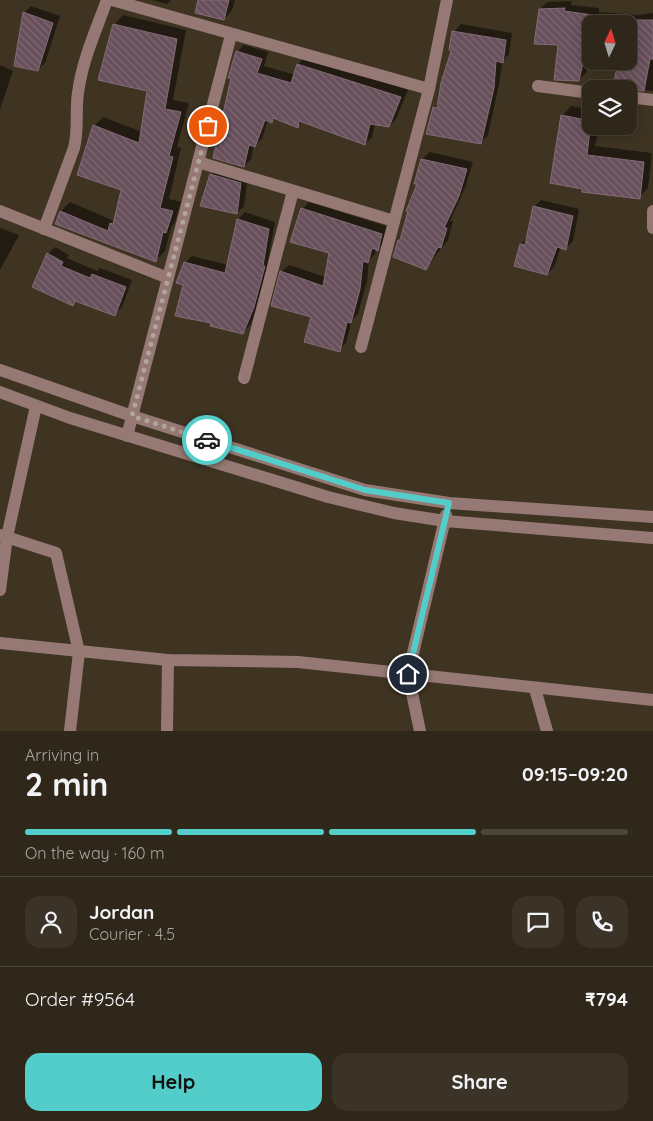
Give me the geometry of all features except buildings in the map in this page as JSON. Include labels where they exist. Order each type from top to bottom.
[{"type":"street","points":[[44,229],[74,148],[77,136],[77,107],[81,74],[107,0]]},
{"type":"street","points":[[112,0],[231,35],[429,89]]},
{"type":"street","points":[[361,347],[429,89],[442,1]]},
{"type":"street","points":[[127,436],[231,35]]},
{"type":"street","points":[[538,86],[582,92]]},
{"type":"street","points":[[637,98],[653,100]]},
{"type":"street","points":[[198,162],[394,221]]},
{"type":"street","points":[[244,378],[293,191]]},
{"type":"street","points":[[0,211],[168,278]]},
{"type":"street","points":[[653,211],[653,228]]},
{"type":"street","points":[[0,370],[132,416],[365,490],[449,503],[653,516]]},
{"type":"street","points":[[0,392],[127,436],[328,497],[394,513],[444,521],[653,538]]},
{"type":"street","points":[[0,590],[3,536],[36,406]]},
{"type":"street","points":[[420,731],[408,674],[449,503]]},
{"type":"street","points":[[3,536],[56,552],[79,652],[70,731]]},
{"type":"street","points":[[0,643],[168,660],[270,660],[298,662],[535,689],[653,700]]},
{"type":"street","points":[[167,731],[168,660]]},
{"type":"street","points":[[535,689],[546,731]]},
{"type":"way so far","points":[[207,440],[132,416],[208,126]]},
{"type":"route","points":[[207,440],[365,490],[413,499],[449,503],[408,674]]}]
